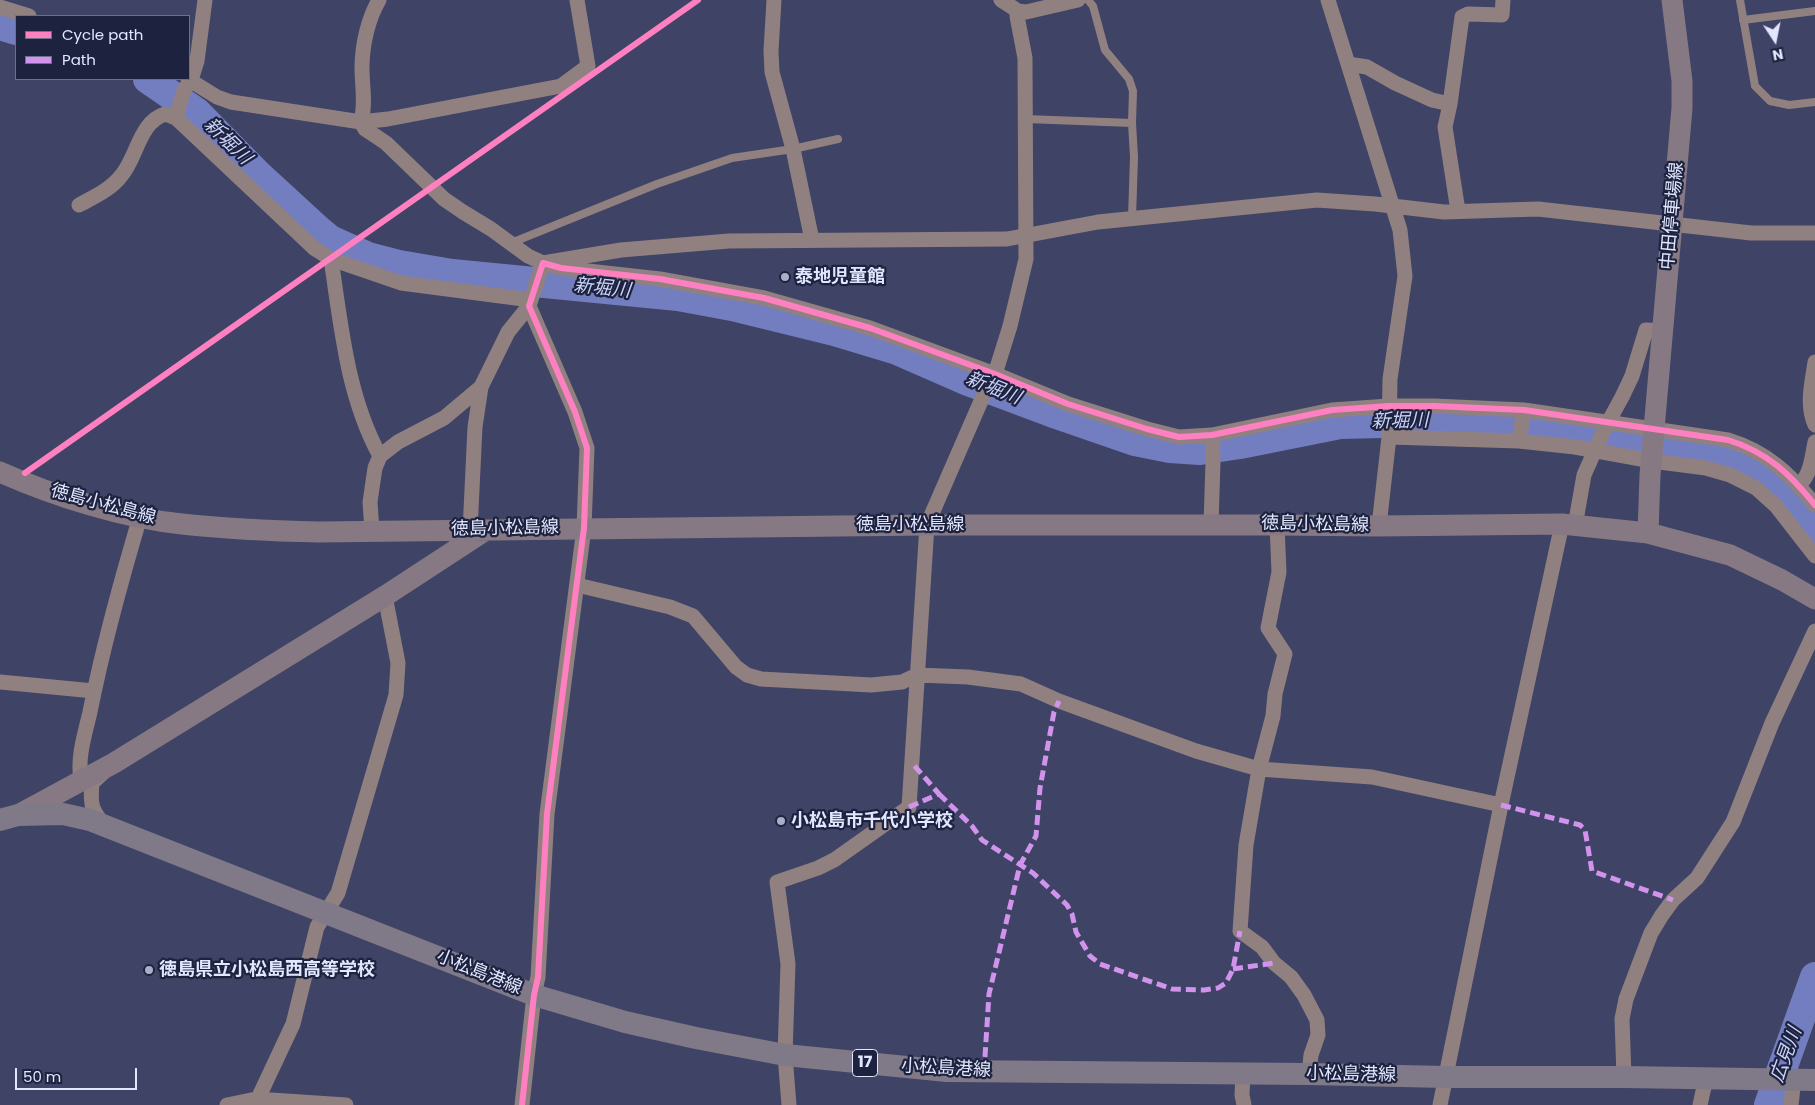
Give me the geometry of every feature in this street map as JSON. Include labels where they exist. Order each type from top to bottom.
[{"type":"main road","name":"中田停車場線","points":[[1652,458],[1682,108],[1682,81],[1672,0]]},
{"type":"main road","points":[[1648,533],[1652,458]]},
{"type":"main road","name":"徳島小松島線","points":[[0,472],[69,499],[140,517],[180,524],[256,530],[372,531],[927,525],[1568,525],[1648,533],[1730,555],[1782,580],[1815,599]]},
{"type":"main road","points":[[9,818],[114,763],[386,596],[478,530]]},
{"type":"main road","name":"小松島港線","points":[[9,818],[63,814],[90,820],[534,995],[625,1022],[785,1055],[947,1071],[1309,1074],[1446,1078],[1624,1077],[1792,1079]]},
{"type":"street","points":[[190,78],[197,61],[205,0]]},
{"type":"street","points":[[379,0],[372,12],[365,40],[362,66],[364,104],[360,122],[365,129],[386,143],[444,199],[511,243],[541,267],[660,279],[764,298],[870,328],[1068,404],[1147,430],[1179,437],[1212,437],[1332,410],[1389,410],[1434,406],[1523,413],[1606,426],[1728,440],[1747,446],[1781,467],[1815,505]]},
{"type":"street","points":[[177,116],[188,83],[231,102],[360,122],[388,119],[561,86],[588,66],[577,0]]},
{"type":"street","points":[[774,0],[770,51],[772,72],[793,149],[812,240]]},
{"type":"street","points":[[1001,0],[1018,11],[1026,12],[1078,0]]},
{"type":"street","points":[[1328,0],[1394,207],[1400,230],[1405,276],[1390,379],[1389,434],[1379,526]]},
{"type":"street","points":[[1458,211],[1445,127],[1462,17],[1468,14],[1502,15],[1503,0]]},
{"type":"street","points":[[0,7],[26,15]]},
{"type":"street","points":[[789,1105],[785,1055],[788,964],[777,882],[818,868],[834,860],[909,806],[927,525],[993,376],[1010,326],[1026,259],[1025,58],[1017,16],[1018,11]]},
{"type":"street","points":[[1348,64],[1366,68],[1425,97],[1450,104]]},
{"type":"street","points":[[79,205],[106,190],[122,176],[152,120],[165,114],[177,116],[315,249],[330,259],[400,283],[531,300]]},
{"type":"street","points":[[541,267],[622,250],[729,241],[1006,239],[1098,222],[1317,200],[1444,212],[1538,209],[1672,225],[1751,232],[1815,233]]},
{"type":"street","points":[[330,259],[346,354],[354,389],[370,438],[380,456]]},
{"type":"street","points":[[478,530],[475,427],[481,387],[508,332],[531,300],[541,267]]},
{"type":"street","points":[[522,1105],[534,995],[538,977],[547,814],[584,528],[587,448],[575,412],[531,300]]},
{"type":"street","points":[[1440,1105],[1501,805],[1568,525],[1584,475],[1606,426],[1632,376],[1646,330],[1664,331]]},
{"type":"street","points":[[1815,364],[1810,406],[1811,417],[1815,425]]},
{"type":"street","points":[[372,531],[370,502],[374,468],[380,456],[398,442],[444,418],[481,387]]},
{"type":"street","points":[[1519,438],[1523,413]]},
{"type":"street","points":[[1389,434],[1519,438],[1596,448],[1706,468],[1730,475],[1756,488],[1776,506],[1815,556]]},
{"type":"street","points":[[1211,525],[1212,437]]},
{"type":"street","points":[[1799,485],[1803,482],[1809,469],[1815,442]]},
{"type":"street","points":[[81,780],[79,766],[94,691],[119,586],[140,517]]},
{"type":"street","points":[[1277,525],[1278,572],[1268,628],[1285,654],[1275,694],[1273,716],[1259,769],[1246,845],[1240,931],[1262,948],[1274,963],[1291,977],[1304,995],[1317,1020],[1318,1035],[1311,1055],[1309,1074]]},
{"type":"street","points":[[577,585],[670,607],[693,616],[736,667],[747,675],[762,679],[871,684],[902,682],[917,675],[968,677],[1021,684],[1059,702],[1196,751],[1259,769],[1372,777],[1501,805]]},
{"type":"street","points":[[256,1102],[293,1024],[317,927],[338,893],[396,695],[398,663],[386,596]]},
{"type":"street","points":[[1624,1077],[1622,1019],[1626,998],[1652,933],[1673,900],[1697,878],[1733,822],[1772,723],[1815,631]]},
{"type":"street","points":[[0,682],[94,691]]},
{"type":"street","points":[[105,826],[94,812],[91,798],[92,783],[114,763]]},
{"type":"street","points":[[1243,1074],[1242,1095],[1244,1105]]},
{"type":"street","points":[[1700,1105],[1706,1078]]},
{"type":"street","points":[[1791,1105],[1792,1079]]},
{"type":"street","points":[[228,1105],[256,1102],[346,1105]]},
{"type":"lane","points":[[1088,0],[1093,6],[1105,50],[1129,79],[1133,91],[1134,157],[1132,218]]},
{"type":"lane","points":[[1740,0],[1755,86],[1770,101],[1789,105],[1815,102]]},
{"type":"lane","points":[[1743,20],[1815,10]]},
{"type":"lane","points":[[1026,119],[1132,123]]},
{"type":"lane","points":[[511,243],[657,184],[732,158],[793,149],[838,139]]},
{"type":"waterway","name":"新堀川","points":[[0,25],[15,30]]},
{"type":"waterway","name":"新堀川","points":[[149,80],[196,112],[257,174],[330,240],[368,257],[399,265],[452,274],[678,296],[732,306],[834,331],[897,350],[968,381],[1051,412],[1135,441],[1170,448],[1200,450],[1340,424],[1471,421],[1564,430],[1676,446],[1723,455],[1756,469],[1787,497],[1815,530]]},
{"type":"waterway","name":"広見川","points":[[1769,1105],[1815,977]]},
{"type":"marked path","points":[[984,1072],[989,994],[1020,865],[1036,836],[1040,788],[1054,712],[1059,701]]},
{"type":"marked path","points":[[909,807],[939,794],[912,763]]},
{"type":"marked path","points":[[939,794],[972,826],[982,840],[1033,873],[1067,905],[1072,914],[1076,932],[1090,956],[1100,964],[1172,989],[1204,990],[1218,988],[1226,983],[1233,969],[1240,931]]},
{"type":"marked path","points":[[1501,805],[1580,825],[1585,830],[1592,871],[1673,900]]},
{"type":"marked path","points":[[1233,969],[1274,963]]},
{"type":"cycle path","points":[[25,473],[698,0]]},
{"type":"cycle path","points":[[522,1105],[534,995],[538,977],[547,814],[584,528],[587,448],[575,412],[529,306],[543,263],[561,268],[660,279],[764,298],[870,328],[995,374],[1068,404],[1179,437],[1212,435],[1332,410],[1389,406],[1524,410],[1728,440],[1755,451],[1777,465],[1815,505]]},
{"type":"place","name":"泰地児童館","points":[[785,277]]},
{"type":"place","name":"小松島市千代小学校","points":[[781,821]]},
{"type":"place","name":"徳島県立小松島西高等学校","points":[[149,970]]}]
